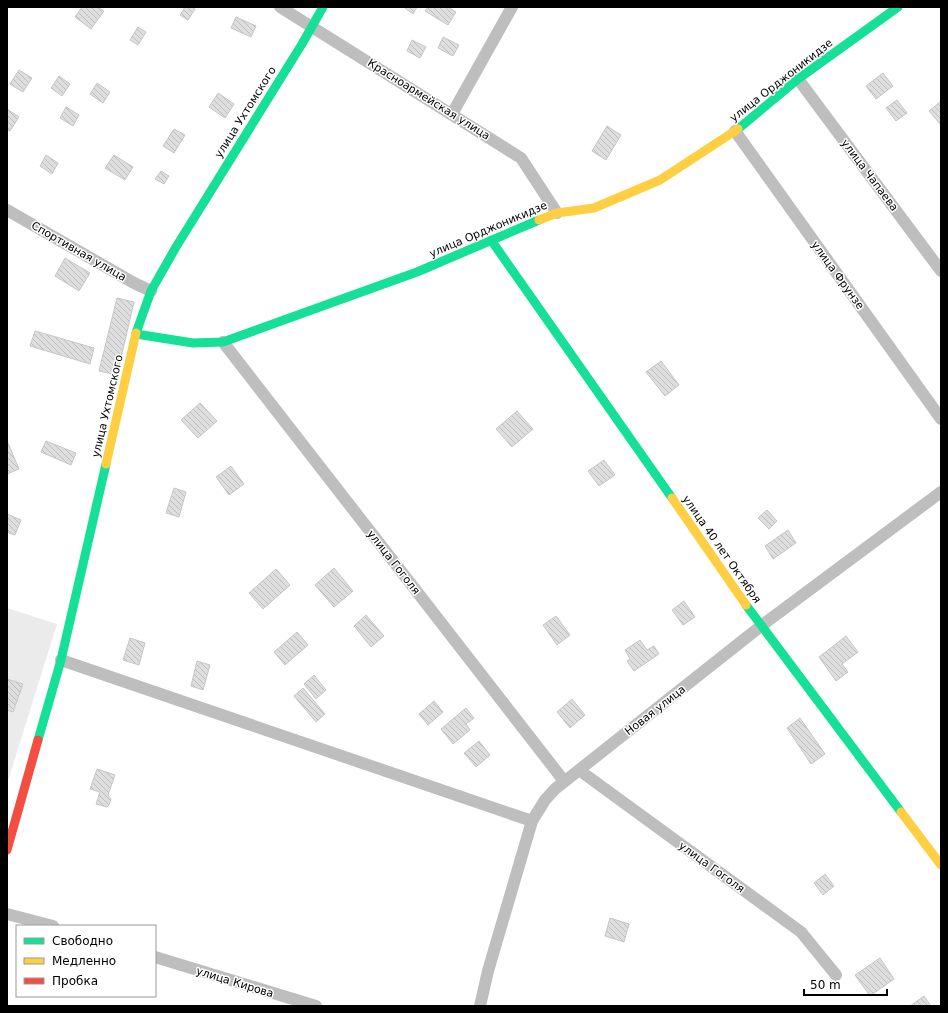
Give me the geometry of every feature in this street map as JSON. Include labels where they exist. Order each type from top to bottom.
[{"type":"street","name":"Красноармейская улица","points":[[280,7],[521,158],[557,213]]},
{"type":"street","name":"улица Ухтомского","points":[[7,850],[61,660],[136,334],[151,291],[176,247],[302,44],[323,7]]},
{"type":"street","points":[[452,114],[512,7]]},
{"type":"street","name":"улица Орджоникидзе","points":[[136,334],[194,344],[223,342],[417,272],[557,213],[594,208],[660,180],[735,131],[798,79],[898,7]]},
{"type":"street","name":"улица Чапаева","points":[[798,79],[941,271]]},
{"type":"street","name":"улица Фрунзе","points":[[735,131],[941,419]]},
{"type":"street","name":"Спортивная улица","points":[[7,210],[134,283],[151,291]]},
{"type":"street","name":"улица 40 лет Октября","points":[[491,240],[761,626],[941,865]]},
{"type":"street","name":"улица Гоголя","points":[[223,342],[564,781]]},
{"type":"street","name":"Новая улица","points":[[480,1006],[488,972],[532,821],[545,800],[564,781],[761,626],[941,492]]},
{"type":"street","points":[[61,660],[532,821]]},
{"type":"street","name":"улица Гоголя","points":[[579,770],[801,932],[836,975]]},
{"type":"street","points":[[7,914],[49,925]]},
{"type":"street","name":"улица Кирова","points":[[156,957],[316,1006]]},
{"type":"shaded area","points":[[7,608],[57,624],[7,784]]},
{"type":"building","points":[[82,7],[98,7],[104,11],[91,29],[75,17]]},
{"type":"building","points":[[185,7],[192,7],[195,9],[188,20],[180,15]]},
{"type":"building","points":[[405,7],[417,7],[413,14]]},
{"type":"building","points":[[428,7],[448,7],[456,12],[448,25],[425,11]]},
{"type":"building","points":[[236,17],[256,26],[251,37],[231,28]]},
{"type":"building","points":[[138,27],[146,32],[138,45],[130,40]]},
{"type":"building","points":[[443,37],[459,45],[453,56],[438,48]]},
{"type":"building","points":[[412,40],[426,47],[420,58],[407,51]]},
{"type":"building","points":[[19,70],[32,78],[23,92],[10,84]]},
{"type":"building","points":[[883,73],[893,86],[876,99],[866,86]]},
{"type":"building","points":[[59,76],[70,84],[62,96],[51,88]]},
{"type":"building","points":[[97,83],[110,92],[103,103],[90,94]]},
{"type":"building","points":[[218,93],[234,104],[225,118],[209,107]]},
{"type":"building","points":[[897,100],[907,113],[896,121],[886,108]]},
{"type":"building","points":[[941,101],[941,125],[929,111]]},
{"type":"building","points":[[66,107],[79,115],[73,126],[60,118]]},
{"type":"building","points":[[7,109],[19,117],[10,131],[7,130]]},
{"type":"building","points":[[607,126],[621,135],[606,160],[592,151]]},
{"type":"building","points":[[174,129],[185,135],[174,153],[163,146]]},
{"type":"building","points":[[46,155],[58,163],[52,174],[40,166]]},
{"type":"building","points":[[114,155],[133,167],[125,180],[105,168]]},
{"type":"building","points":[[161,171],[169,176],[164,184],[155,179]]},
{"type":"building","points":[[65,258],[90,273],[79,291],[55,276]]},
{"type":"building","points":[[117,298],[134,302],[117,375],[99,371]]},
{"type":"building","points":[[35,331],[94,348],[90,364],[30,346]]},
{"type":"building","points":[[661,361],[679,385],[665,396],[646,372]]},
{"type":"building","points":[[200,403],[217,421],[198,438],[181,420]]},
{"type":"building","points":[[517,411],[533,429],[512,447],[496,429]]},
{"type":"building","points":[[46,441],[76,453],[71,465],[41,452]]},
{"type":"building","points":[[8,443],[19,469],[7,474],[7,444]]},
{"type":"building","points":[[604,460],[615,475],[599,486],[588,471]]},
{"type":"building","points":[[231,466],[244,484],[229,495],[216,477]]},
{"type":"building","points":[[174,488],[186,492],[179,517],[166,513]]},
{"type":"building","points":[[767,510],[777,521],[769,529],[758,518]]},
{"type":"building","points":[[7,514],[21,520],[15,535],[7,532]]},
{"type":"building","points":[[788,530],[796,543],[773,559],[765,546]]},
{"type":"building","points":[[334,568],[353,591],[334,607],[315,585]]},
{"type":"building","points":[[276,569],[290,585],[263,609],[249,593]]},
{"type":"building","points":[[684,601],[695,617],[683,625],[672,610]]},
{"type":"building","points":[[366,615],[384,636],[371,647],[354,626]]},
{"type":"building","points":[[556,616],[570,635],[557,645],[543,625]]},
{"type":"building","points":[[297,632],[308,645],[285,665],[274,652]]},
{"type":"building","points":[[846,636],[858,652],[842,664],[848,672],[836,681],[819,657]]},
{"type":"building","points":[[130,638],[145,643],[139,665],[123,660]]},
{"type":"building","points":[[640,640],[647,650],[654,646],[659,654],[634,671],[627,661],[630,659],[625,650]]},
{"type":"building","points":[[197,661],[210,665],[203,690],[191,686]]},
{"type":"building","points":[[314,675],[326,690],[316,699],[304,684]]},
{"type":"building","points":[[7,679],[23,684],[13,712],[7,710]]},
{"type":"building","points":[[303,688],[325,714],[316,722],[294,696]]},
{"type":"building","points":[[572,699],[585,715],[570,728],[557,712]]},
{"type":"building","points":[[434,701],[443,712],[428,725],[419,714]]},
{"type":"building","points":[[466,708],[474,718],[466,724],[470,730],[453,744],[441,729]]},
{"type":"building","points":[[800,718],[825,754],[811,764],[787,728]]},
{"type":"building","points":[[479,741],[490,755],[476,767],[464,753]]},
{"type":"building","points":[[97,769],[115,775],[108,795],[111,799],[107,807],[96,804],[100,792],[90,789]]},
{"type":"building","points":[[825,874],[834,886],[823,895],[814,883]]},
{"type":"building","points":[[610,918],[629,924],[624,942],[605,936]]},
{"type":"building","points":[[880,958],[894,979],[870,996],[855,975]]},
{"type":"building","points":[[924,996],[931,1006],[910,1006]]},
{"type":"traffic: fast","points":[[136,333],[151,291],[176,247],[302,44],[323,7]]},
{"type":"traffic: fast","points":[[738,129],[798,79],[898,7]]},
{"type":"traffic: fast","points":[[136,334],[193,343],[223,342],[417,272],[539,220]]},
{"type":"traffic: fast","points":[[491,240],[672,498]]},
{"type":"traffic: fast","points":[[38,740],[61,660],[106,464]]},
{"type":"traffic: fast","points":[[746,605],[901,812]]},
{"type":"traffic: slow","points":[[539,220],[557,213],[594,208],[660,180],[738,129]]},
{"type":"traffic: slow","points":[[106,464],[136,333]]},
{"type":"traffic: slow","points":[[672,498],[746,605]]},
{"type":"traffic: slow","points":[[901,812],[941,865]]},
{"type":"traffic: jam","points":[[7,850],[38,740]]}]
